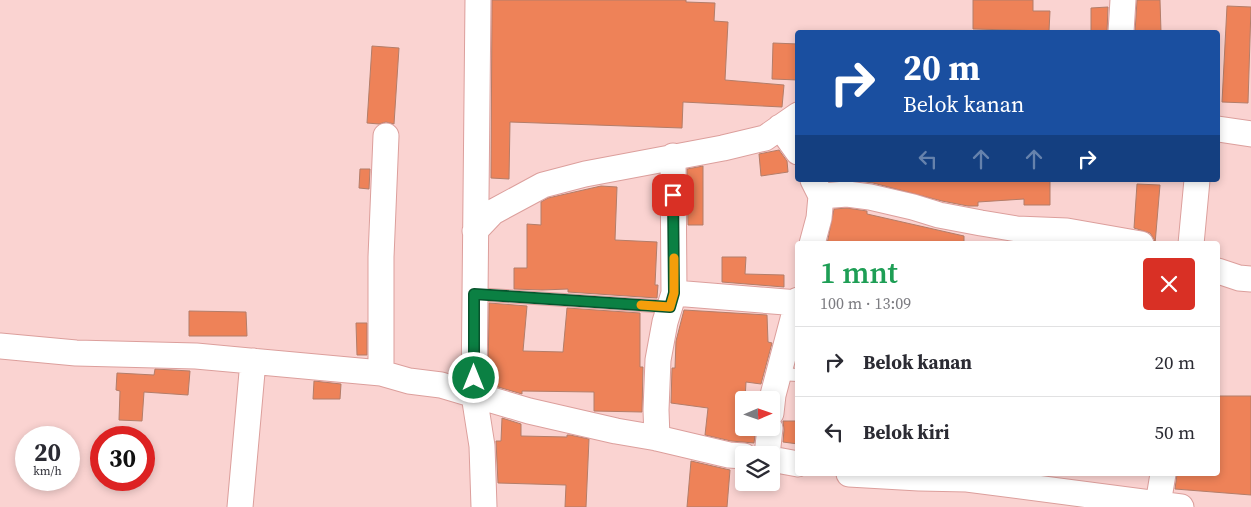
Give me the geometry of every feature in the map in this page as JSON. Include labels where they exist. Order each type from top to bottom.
[{"type":"street","points":[[478,0],[474,395],[482,446],[484,507]]},
{"type":"street","points":[[1121,30],[1123,0]]},
{"type":"street","points":[[475,231],[493,212],[543,186],[585,174],[723,148],[765,138],[789,121],[795,142]]},
{"type":"street","points":[[1220,129],[1251,134]]},
{"type":"street","points":[[381,373],[381,257],[386,136]]},
{"type":"street","points":[[657,438],[658,360],[672,300],[673,156]]},
{"type":"street","points":[[1191,241],[1197,182]]},
{"type":"street","points":[[813,241],[819,218],[817,188],[870,197],[939,215],[980,234],[1017,229],[1067,231],[1124,241]]},
{"type":"street","points":[[1220,272],[1239,278],[1251,279]]},
{"type":"street","points":[[672,300],[795,302]]},
{"type":"street","points":[[776,391],[788,374],[795,318]]},
{"type":"street","points":[[0,346],[76,353],[196,356],[381,373],[442,385],[548,415],[616,431],[735,455]]},
{"type":"street","points":[[240,507],[252,362]]},
{"type":"street","points":[[780,461],[795,463]]},
{"type":"street","points":[[905,476],[1023,480],[1170,506],[1163,476]]},
{"type":"lane","points":[[474,294],[672,300]]},
{"type":"building","points":[[492,0],[686,0],[686,2],[715,3],[714,21],[728,22],[725,80],[784,85],[782,107],[683,102],[682,128],[510,122],[509,179],[491,178]]},
{"type":"building","points":[[973,0],[1033,0],[1033,11],[1050,11],[1049,30],[973,29]]},
{"type":"building","points":[[1137,0],[1160,0],[1161,30],[1135,30]]},
{"type":"building","points":[[1227,6],[1251,7],[1248,103],[1222,102]]},
{"type":"building","points":[[1108,7],[1107,30],[1091,30],[1091,8]]},
{"type":"building","points":[[773,43],[795,44],[795,80],[772,79]]},
{"type":"building","points":[[372,46],[399,48],[394,124],[386,122],[379,124],[367,123]]},
{"type":"building","points":[[779,150],[787,161],[788,172],[761,176],[759,154]]},
{"type":"building","points":[[703,166],[703,225],[688,225],[687,169]]},
{"type":"building","points":[[360,169],[370,169],[369,189],[359,188]]},
{"type":"building","points":[[866,182],[1050,182],[1050,205],[1024,205],[1024,199],[978,202],[978,206],[968,206]]},
{"type":"building","points":[[1137,184],[1160,185],[1155,241],[1150,233],[1134,228]]},
{"type":"building","points":[[601,186],[617,187],[615,240],[657,242],[655,285],[658,285],[657,298],[568,292],[568,289],[514,289],[514,268],[527,268],[527,224],[541,225],[541,202],[548,198]]},
{"type":"building","points":[[847,208],[867,211],[867,214],[964,236],[964,241],[828,241],[834,209]]},
{"type":"building","points":[[722,257],[746,257],[745,274],[784,275],[784,287],[722,282]]},
{"type":"building","points":[[489,303],[527,306],[523,351],[563,352],[567,308],[640,313],[640,367],[643,367],[642,412],[594,411],[594,392],[522,391],[522,394],[488,384]]},
{"type":"building","points":[[684,310],[767,315],[768,342],[772,343],[761,384],[746,382],[746,391],[735,391],[735,436],[755,436],[754,443],[731,441],[705,435],[708,408],[671,403],[672,368],[675,368],[676,341]]},
{"type":"building","points":[[189,311],[246,312],[247,336],[189,336]]},
{"type":"building","points":[[356,323],[367,323],[367,355],[357,355]]},
{"type":"building","points":[[155,369],[190,371],[188,395],[144,392],[142,421],[119,420],[120,391],[116,390],[117,373],[154,375]]},
{"type":"building","points":[[314,381],[341,384],[340,399],[313,399]]},
{"type":"building","points":[[1220,396],[1251,396],[1251,495],[1175,489],[1177,476],[1220,476]]},
{"type":"building","points":[[502,418],[521,424],[521,436],[567,437],[567,435],[570,435],[589,439],[586,507],[565,507],[566,485],[498,483],[496,441],[501,441]]},
{"type":"building","points":[[783,421],[795,421],[795,444],[783,442]]},
{"type":"building","points":[[691,461],[730,470],[727,507],[687,507]]},
{"type":"slow traffic","points":[[641,305],[670,307],[674,293],[674,258]]},
{"type":"route","points":[[474,378],[474,294],[670,307],[674,293],[673,195]]}]
